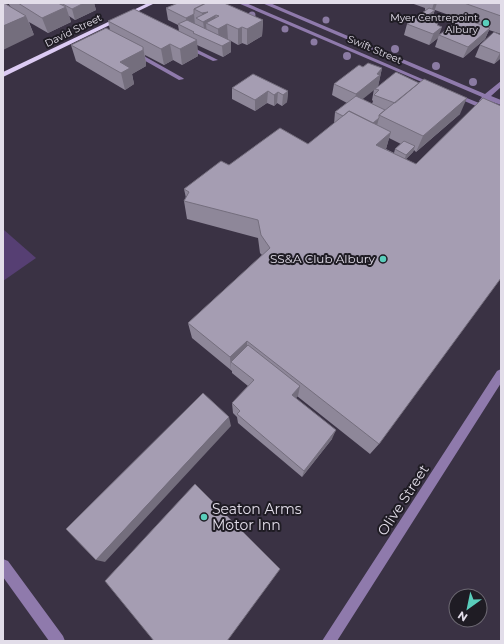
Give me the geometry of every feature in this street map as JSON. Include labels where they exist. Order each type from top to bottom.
[{"type":"main road","name":"David Street","points":[[3,75],[129,17],[152,3]]},
{"type":"street","name":"Swift Street","points":[[242,3],[442,89]]},
{"type":"street","name":"Swift Street","points":[[264,3],[501,103]]},
{"type":"street","points":[[290,23],[299,18]]},
{"type":"street","points":[[179,42],[215,60]]},
{"type":"street","points":[[126,48],[181,78]]},
{"type":"street","points":[[472,111],[501,83]]},
{"type":"street","points":[[449,92],[501,115]]},
{"type":"street","name":"Olive Street","points":[[328,641],[501,374]]},
{"type":"street","points":[[3,566],[58,641]]},
{"type":"shaded area","points":[[4,230],[36,258],[3,281],[3,231]]},
{"type":"building","points":[[4,3],[26,16],[3,26]]},
{"type":"building","points":[[18,3],[58,3],[66,7],[42,18]]},
{"type":"building","points":[[61,3],[84,3],[72,9]]},
{"type":"building","points":[[178,3],[206,3],[194,9],[194,14],[186,18],[166,8]]},
{"type":"building","points":[[206,3],[224,3],[263,20],[247,29],[242,27],[238,29],[227,24],[218,29],[206,23],[219,16],[216,15],[203,22],[196,18],[208,12],[202,13],[194,9]]},
{"type":"building","points":[[464,3],[501,3],[501,16]]},
{"type":"building","points":[[429,8],[435,10],[424,18],[442,27],[433,34],[407,24]]},
{"type":"building","points":[[134,9],[197,40],[180,49],[170,44],[161,49],[108,21]]},
{"type":"building","points":[[462,18],[490,28],[468,47],[439,35]]},
{"type":"building","points":[[187,20],[231,41],[222,46],[193,33],[194,32],[178,24]]},
{"type":"building","points":[[106,28],[143,47],[143,50],[120,62],[130,68],[121,73],[71,45]]},
{"type":"building","points":[[494,32],[501,35],[500,53],[480,45]]},
{"type":"building","points":[[368,63],[382,68],[377,74],[380,75],[356,94],[334,84],[359,65],[363,67]]},
{"type":"building","points":[[396,72],[419,83],[395,103],[374,95],[379,90],[375,89]]},
{"type":"building","points":[[253,74],[288,91],[283,95],[278,92],[274,95],[268,91],[255,100],[232,88]]},
{"type":"building","points":[[424,79],[467,98],[423,136],[379,115]]},
{"type":"building","points":[[356,96],[385,110],[373,123],[349,111],[343,116],[335,112]]},
{"type":"building","name":"SS&A Club Albury","points":[[483,98],[501,106],[501,278],[379,444],[247,341],[230,357],[188,323],[270,248],[261,235],[258,220],[184,201],[189,192],[184,189],[221,161],[229,165],[280,128],[308,144],[349,111],[391,132],[376,145],[416,164]]},
{"type":"building","points":[[404,141],[415,146],[406,155],[395,149]]},
{"type":"building","points":[[248,345],[300,386],[292,395],[336,430],[304,471],[237,414],[240,411],[232,403],[254,380],[231,362]]},
{"type":"building","points":[[203,393],[229,417],[96,560],[66,529]]},
{"type":"building","points":[[195,484],[280,569],[227,641],[154,641],[105,581]]},
{"type":"place","name":"Myer Centrepoint Albury","points":[[486,23]]},
{"type":"place","name":"SS&A Club Albury","points":[[383,259]]},
{"type":"place","name":"Seaton Arms Motor Inn","points":[[204,517]]}]
